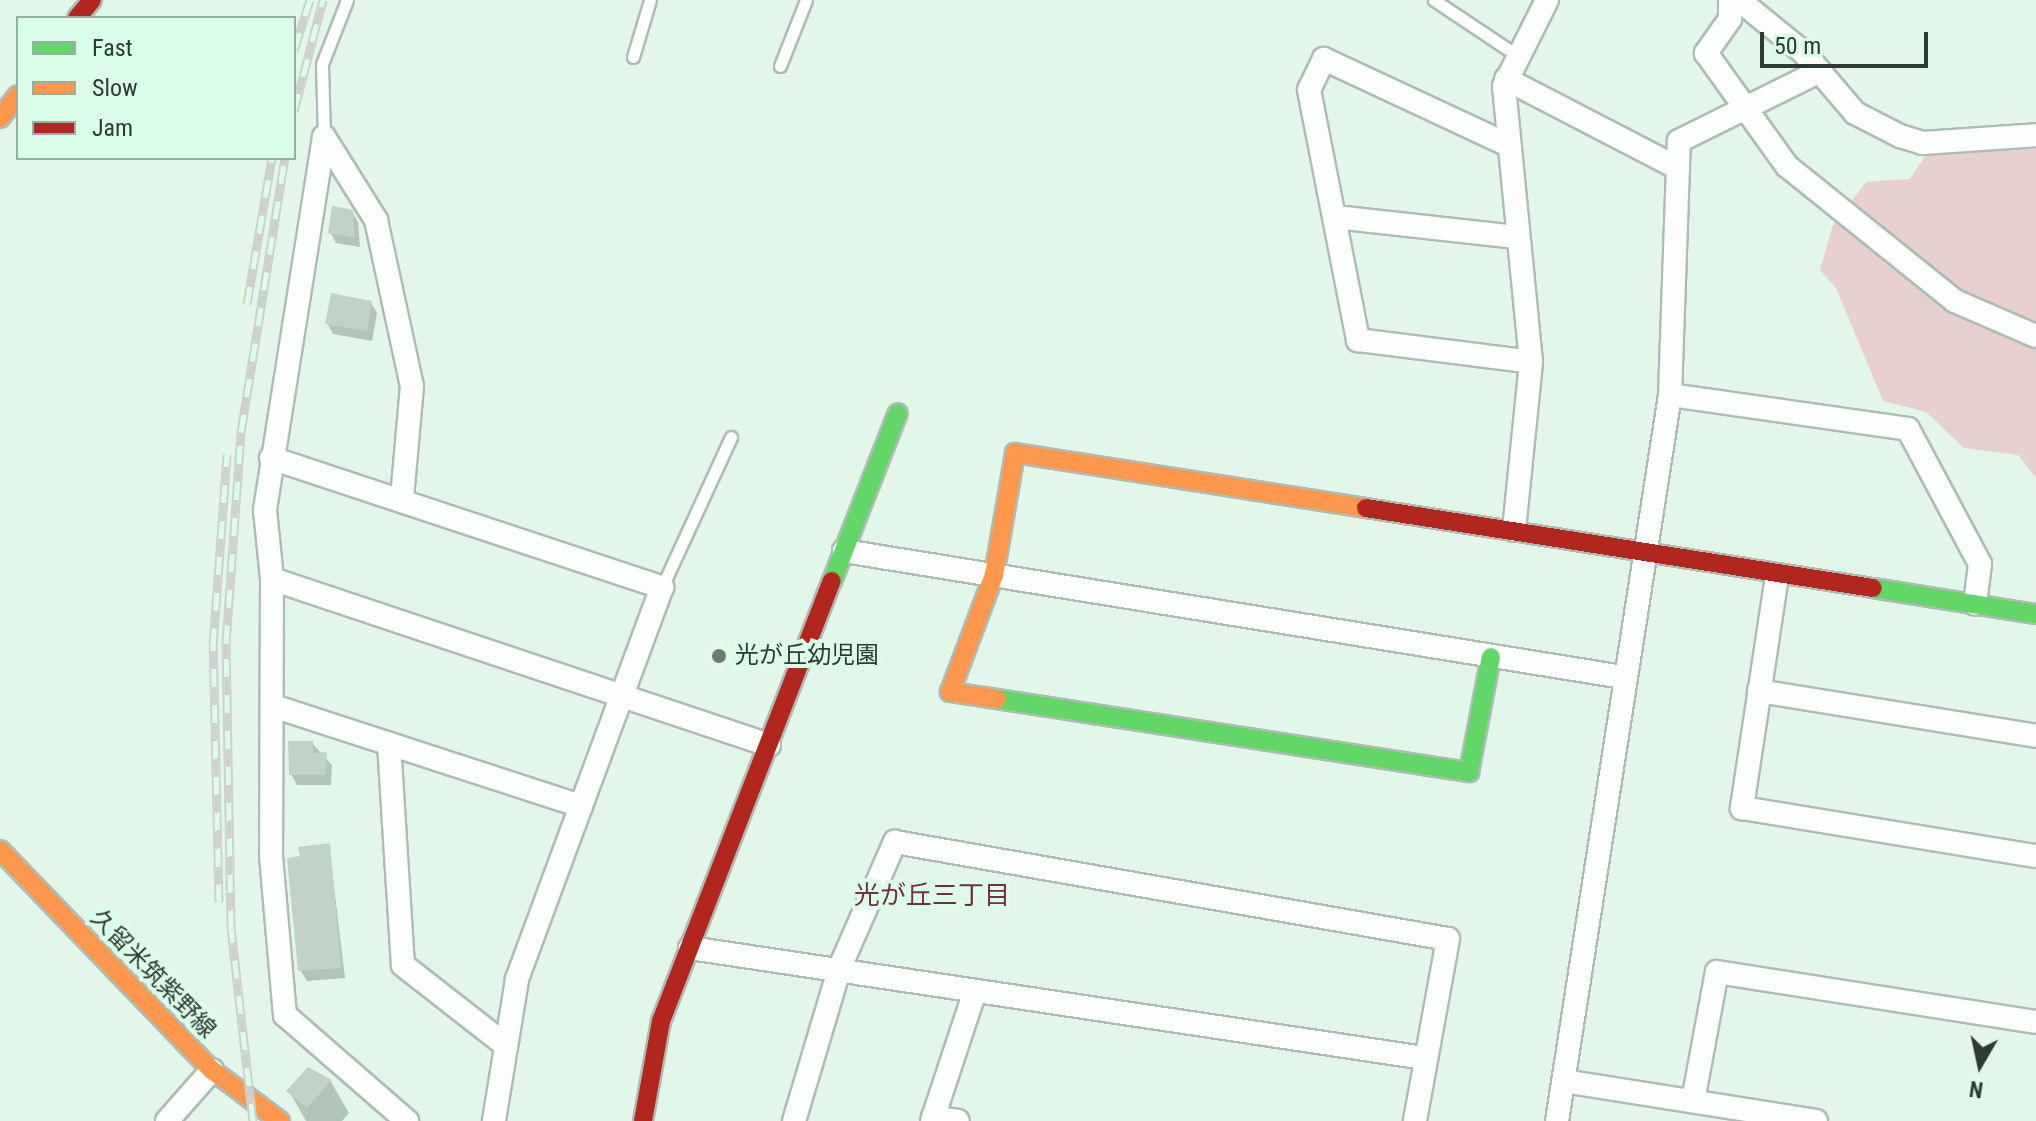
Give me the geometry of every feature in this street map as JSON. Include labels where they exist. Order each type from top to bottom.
[{"type":"street","points":[[79,16],[92,0]]},
{"type":"street","points":[[1514,530],[1531,362],[1504,143],[1506,79],[1515,54],[1547,0]]},
{"type":"street","points":[[1730,0],[1730,19],[1706,53],[1787,166],[1862,230],[1955,301],[2036,336]]},
{"type":"street","points":[[1739,0],[1820,71],[1855,113],[1911,140],[2036,135]]},
{"type":"street","points":[[1504,143],[1324,59],[1309,90],[1358,340],[1531,362]]},
{"type":"street","points":[[1557,1121],[1623,677],[1670,395],[1679,141],[1820,71]]},
{"type":"street","points":[[1506,79],[1678,168]]},
{"type":"street","points":[[0,118],[16,98]]},
{"type":"street","points":[[324,137],[265,510],[272,579],[271,856],[285,1015],[407,1121]]},
{"type":"street","points":[[324,137],[376,220],[406,355],[412,386],[402,499]]},
{"type":"street","points":[[1335,217],[1517,237]]},
{"type":"street","points":[[1670,395],[1908,429],[1980,564],[1975,604]]},
{"type":"street","points":[[643,1121],[661,1021],[898,413]]},
{"type":"street","points":[[1491,657],[1469,772],[950,692],[994,575],[1015,453],[1646,550],[1777,576],[2036,614]]},
{"type":"street","points":[[271,458],[662,587],[517,980],[503,1043],[494,1121]]},
{"type":"street","points":[[844,551],[1623,677]]},
{"type":"street","points":[[1777,576],[1742,808],[2036,856]]},
{"type":"street","points":[[272,579],[622,693],[769,745]]},
{"type":"street","points":[[1759,691],[2036,736]]},
{"type":"street","points":[[273,706],[581,806]]},
{"type":"street","points":[[389,744],[403,965],[503,1043]]},
{"type":"street","points":[[794,1121],[840,967],[895,842],[1448,939],[1415,1121]]},
{"type":"street","name":"久留米筑紫野線","points":[[0,850],[212,1070],[280,1121]]},
{"type":"street","points":[[690,948],[840,967],[975,991],[1424,1058]]},
{"type":"street","points":[[1693,1101],[1717,972],[2036,1022]]},
{"type":"street","points":[[958,1121],[932,1119],[975,991]]},
{"type":"street","points":[[167,1121],[212,1070]]},
{"type":"street","points":[[1564,1081],[1816,1121]]},
{"type":"lane","points":[[324,137],[322,64],[347,0]]},
{"type":"lane","points":[[633,57],[650,0]]},
{"type":"lane","points":[[780,66],[806,0]]},
{"type":"lane","points":[[1434,0],[1515,54]]},
{"type":"lane","points":[[662,587],[731,437]]},
{"type":"shaded area","points":[[2036,149],[2036,478],[2018,455],[1964,448],[1926,412],[1883,401],[1836,288],[1820,270],[1833,225],[1866,182],[1910,179],[1929,150]]},
{"type":"building","points":[[332,206],[353,210],[355,238],[328,233]]},
{"type":"building","points":[[331,293],[372,301],[367,331],[325,324]]},
{"type":"building","points":[[288,741],[313,741],[313,753],[327,752],[326,775],[289,775]]},
{"type":"building","points":[[330,843],[341,968],[298,971],[287,858],[300,856],[298,847]]},
{"type":"building","points":[[308,1067],[332,1080],[307,1108],[286,1091]]},
{"type":"railway","points":[[296,44],[310,0]]},
{"type":"railway","points":[[296,103],[323,0]]},
{"type":"railway","points":[[247,304],[272,160]]},
{"type":"railway","points":[[253,1121],[231,928],[226,643],[241,432],[285,160]]},
{"type":"railway","points":[[219,902],[213,646],[227,455]]},
{"type":"traffic: fast","points":[[832,581],[898,413]]},
{"type":"traffic: fast","points":[[1873,588],[2036,614]]},
{"type":"traffic: fast","points":[[997,699],[1469,772],[1491,657]]},
{"type":"traffic: slow","points":[[0,118],[16,98]]},
{"type":"traffic: slow","points":[[997,699],[950,692],[994,575],[1015,453],[1366,508]]},
{"type":"traffic: slow","points":[[0,850],[212,1070],[280,1121]]},
{"type":"traffic: jam","points":[[79,16],[92,0]]},
{"type":"traffic: jam","points":[[1366,508],[1873,588]]},
{"type":"traffic: jam","points":[[643,1121],[661,1021],[832,581]]},
{"type":"place","name":"光が丘幼児園","points":[[719,656]]},
{"type":"district","name":"光が丘三丁目","points":[[932,896]]}]
